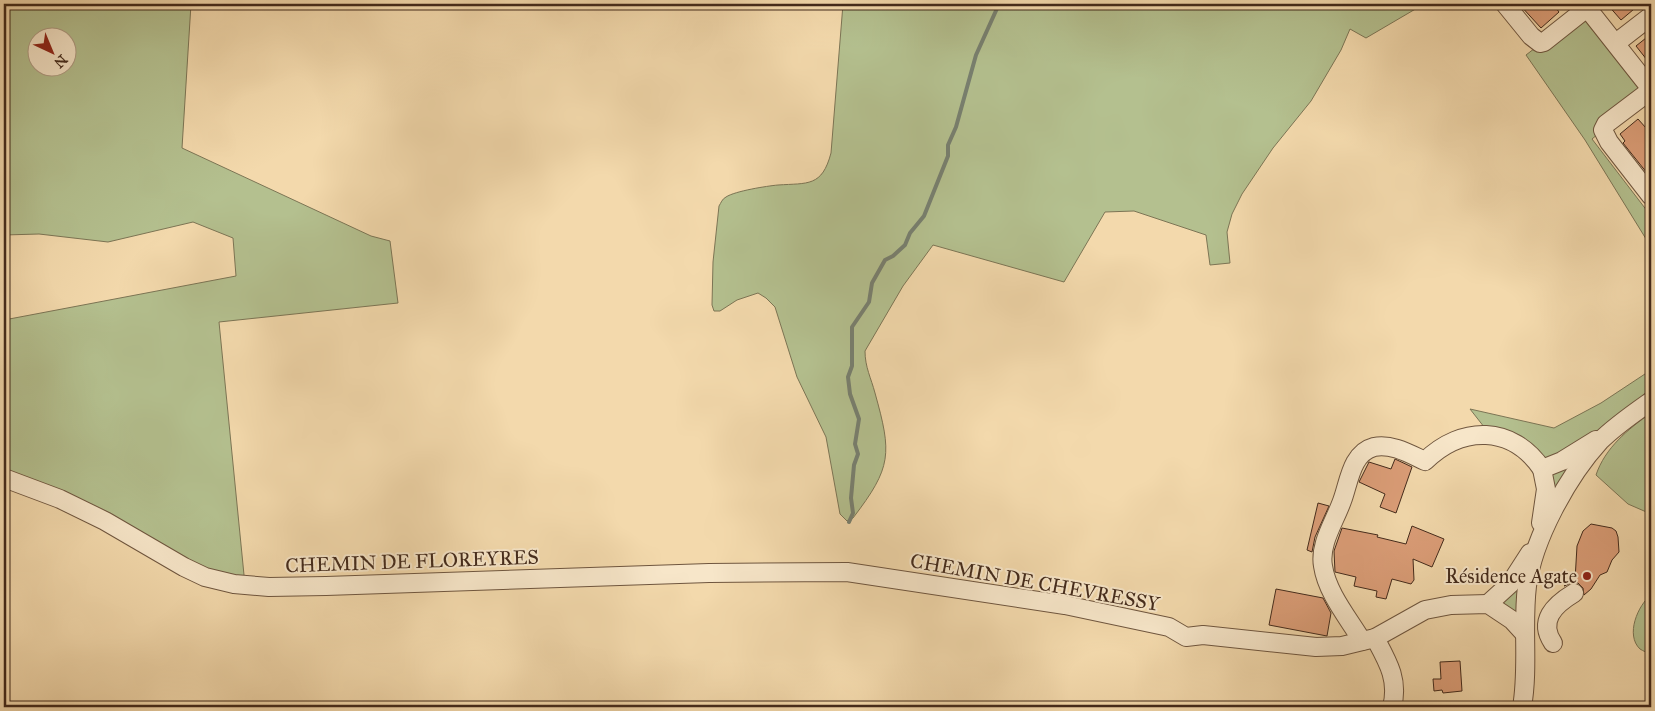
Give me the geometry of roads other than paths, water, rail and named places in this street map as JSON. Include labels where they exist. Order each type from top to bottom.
[{"type":"street","points":[[1505,4],[1530,36],[1540,43],[1544,42],[1585,6],[1651,89],[1606,124],[1603,130],[1609,142],[1651,196]]},
{"type":"street","points":[[1616,43],[1651,16]]},
{"type":"street","points":[[1522,707],[1526,670],[1523,632],[1527,585],[1540,541],[1567,487],[1601,440],[1651,401]]},
{"type":"street","points":[[1392,707],[1396,693],[1392,669],[1368,640],[1330,587],[1323,565],[1323,554],[1331,524],[1342,503],[1348,479],[1364,452],[1374,447],[1388,447],[1425,461],[1441,449],[1465,437],[1490,434],[1502,437],[1524,448],[1542,469],[1546,489],[1540,541],[1510,584],[1488,604],[1512,620],[1523,632]]},
{"type":"street","points":[[1542,469],[1562,460],[1594,440],[1601,440]]},
{"type":"street","name":"CHEMIN DE FLOREYRES","points":[[4,478],[60,498],[105,521],[163,557],[205,577],[245,585],[326,586],[690,574],[847,572]]},
{"type":"street","name":"CHEMIN DE CHEVRESSY","points":[[847,572],[1064,605],[1169,628],[1186,637],[1203,635],[1316,646],[1342,646],[1368,640],[1425,610],[1450,605],[1488,604]]},
{"type":"street","points":[[1553,643],[1546,624],[1548,614],[1574,593]]},
{"type":"waterway","points":[[849,522],[853,513],[851,498],[854,465],[858,454],[855,444],[859,419],[850,394],[848,377],[852,366],[852,327],[869,302],[872,283],[885,260],[893,256],[905,245],[910,233],[924,216],[948,156],[948,145],[956,127],[976,55],[999,4]]},
{"type":"place","name":"Résidence Agate","points":[[1587,576]]}]
